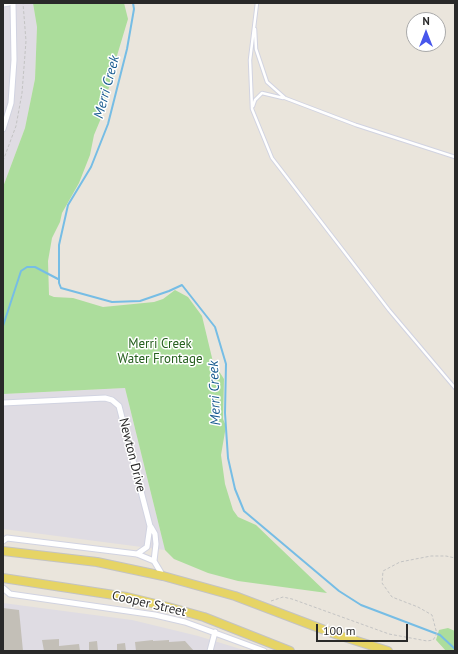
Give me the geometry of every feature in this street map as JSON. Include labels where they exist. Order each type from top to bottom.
[{"type":"main road","points":[[3,551],[97,562],[163,576],[235,596],[335,634],[388,651]]},
{"type":"main road","name":"Cooper Street","points":[[3,578],[127,597],[168,606],[204,617],[290,651]]},
{"type":"street","points":[[3,4],[9,3]]},
{"type":"street","points":[[3,129],[11,103],[14,53],[13,3]]},
{"type":"street","name":"Newton Drive","points":[[3,403],[106,398],[117,404],[121,409],[150,526],[155,534],[156,544],[154,561]]},
{"type":"street","name":"Newton Drive","points":[[137,554],[147,547],[150,526]]},
{"type":"street","points":[[3,541],[7,538],[137,554],[154,561],[163,576]]},
{"type":"street","name":"Cooper Street","points":[[3,588],[10,594],[155,615],[185,622],[264,651]]},
{"type":"street","points":[[210,651],[215,632]]},
{"type":"lane","points":[[257,3],[250,60],[252,109],[272,158],[355,266],[455,388]]},
{"type":"lane","points":[[255,19],[256,49],[267,82],[285,98]]},
{"type":"lane","points":[[252,109],[255,100],[262,93],[272,94],[356,125],[455,157]]},
{"type":"path","points":[[3,161],[16,126],[20,104],[25,62],[25,26],[23,3]]},
{"type":"path","points":[[19,27],[25,26]]},
{"type":"path","points":[[261,606],[283,597],[389,634],[427,641],[433,640],[437,634],[432,616],[418,607],[392,597],[382,583],[383,571],[400,562],[431,556],[446,556],[455,558]]},
{"type":"shaded area","points":[[3,3],[33,3],[37,27],[35,79],[25,128],[3,187]]},
{"type":"shaded area","points":[[125,388],[165,550],[3,529],[3,394]]},
{"type":"shaded area","points":[[3,603],[132,620],[198,636],[247,651],[3,651]]},
{"type":"green space","name":"Merri Creek Water Frontage","points":[[33,3],[124,3],[128,19],[116,59],[116,70],[106,95],[104,111],[94,135],[90,155],[79,183],[62,213],[60,222],[52,238],[48,261],[49,295],[54,297],[73,298],[103,307],[154,302],[163,299],[175,290],[188,297],[202,316],[213,362],[224,379],[223,419],[226,426],[221,455],[225,484],[233,510],[238,517],[256,525],[327,593],[238,581],[208,573],[174,559],[165,550],[125,388],[3,394],[3,187],[25,128],[35,79],[37,27]]},
{"type":"green space","points":[[448,628],[455,631],[455,651],[446,651],[436,640],[439,630]]},
{"type":"building","points":[[3,608],[19,610],[23,651],[3,651]]},
{"type":"building","points":[[59,639],[59,646],[79,644],[80,651],[44,651],[42,640]]},
{"type":"building","points":[[169,640],[169,642],[185,641],[194,651],[136,651],[135,642]]},
{"type":"building","points":[[97,641],[98,651],[89,651],[89,642]]},
{"type":"building","points":[[125,643],[126,651],[117,651],[117,644]]},
{"type":"waterway","name":"Merri Creek","points":[[133,3],[134,9],[127,49],[108,124],[91,167],[68,205],[59,245],[59,283],[61,288],[112,302],[140,301],[182,285],[215,327],[226,364],[225,413],[228,458],[235,489],[244,511],[339,591],[361,605],[440,635],[455,649]]},
{"type":"waterway","points":[[3,326],[21,271],[27,267],[35,267],[58,279]]}]
